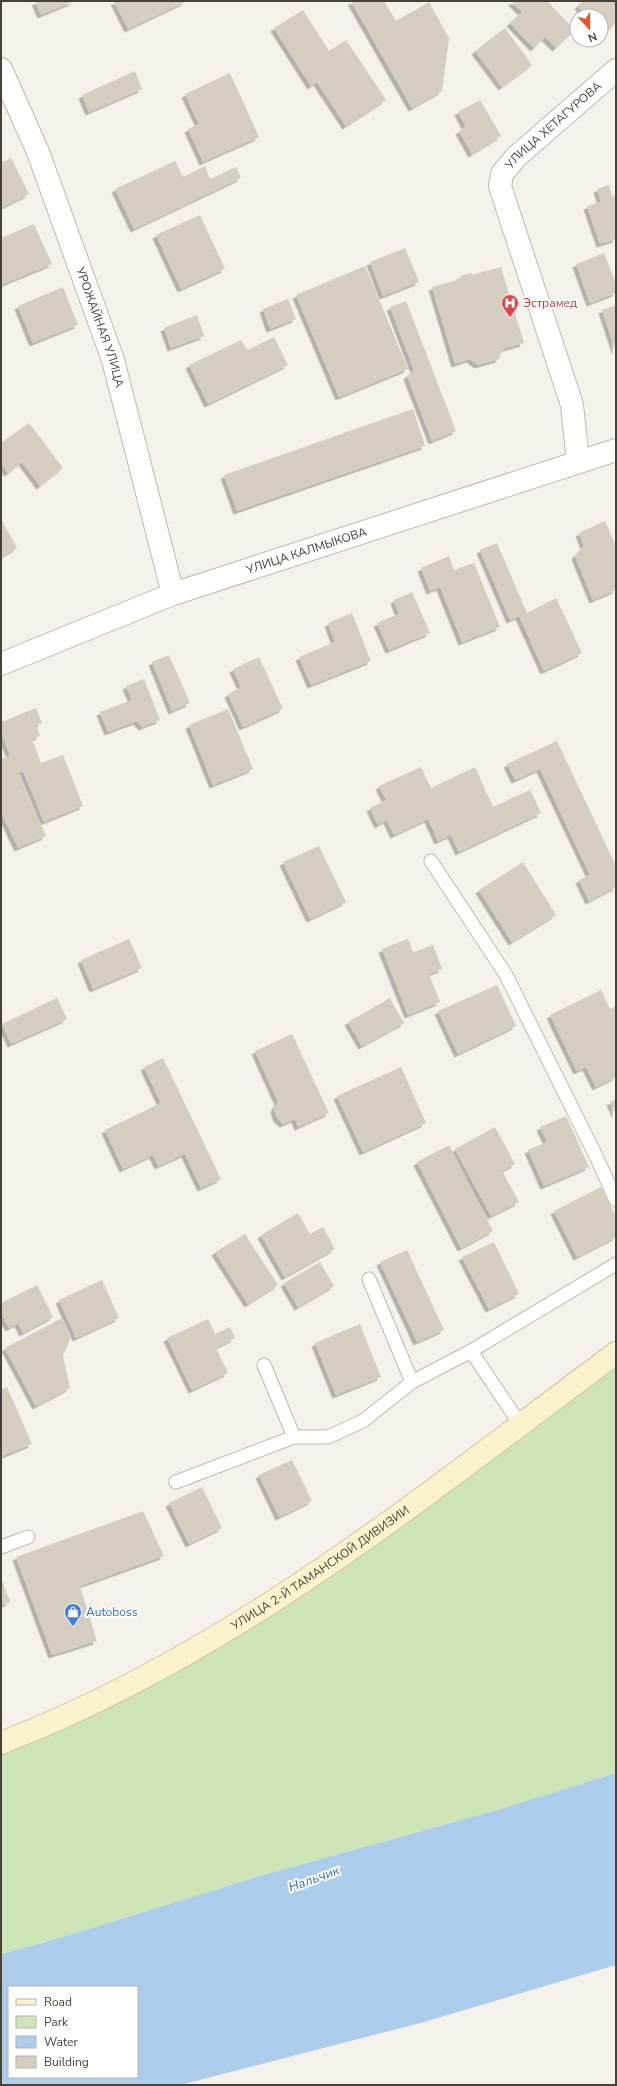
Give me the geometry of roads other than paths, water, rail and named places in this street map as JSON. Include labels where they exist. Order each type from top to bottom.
[{"type":"main road","name":"УЛИЦА 2-Й ТАМАНСКОЙ ДИВИЗИИ","points":[[1,1743],[47,1725],[139,1681],[216,1638],[300,1585],[616,1353]]},
{"type":"street","name":"УРОЖАЙНАЯ УЛИЦА","points":[[1,69],[38,152],[113,360],[173,594]]},
{"type":"street","name":"УЛИЦА ХЕТАГУРОВА","points":[[578,462],[572,405],[500,186],[502,174],[516,156],[616,70]]},
{"type":"street","name":"УЛИЦА КАЛМЫКОВА","points":[[1,664],[173,594],[616,450]]},
{"type":"lane","points":[[431,861],[506,975],[595,1154],[616,1200]]},
{"type":"lane","points":[[176,1482],[294,1437],[328,1437],[362,1421],[412,1382],[471,1351],[616,1264]]},
{"type":"lane","points":[[369,1279],[412,1382]]},
{"type":"lane","points":[[471,1351],[520,1424]]},
{"type":"lane","points":[[264,1365],[294,1437]]},
{"type":"lane","points":[[1,1547],[28,1537]]},
{"type":"water","name":"Нальчик","points":[[616,1773],[616,1965],[424,2022],[180,2085],[1,2085],[1,1954],[53,1940],[260,1876],[501,1809]]},
{"type":"place","name":"Эстрамед","points":[[510,318]]},
{"type":"place","name":"Autoboss","points":[[73,1627]]}]
